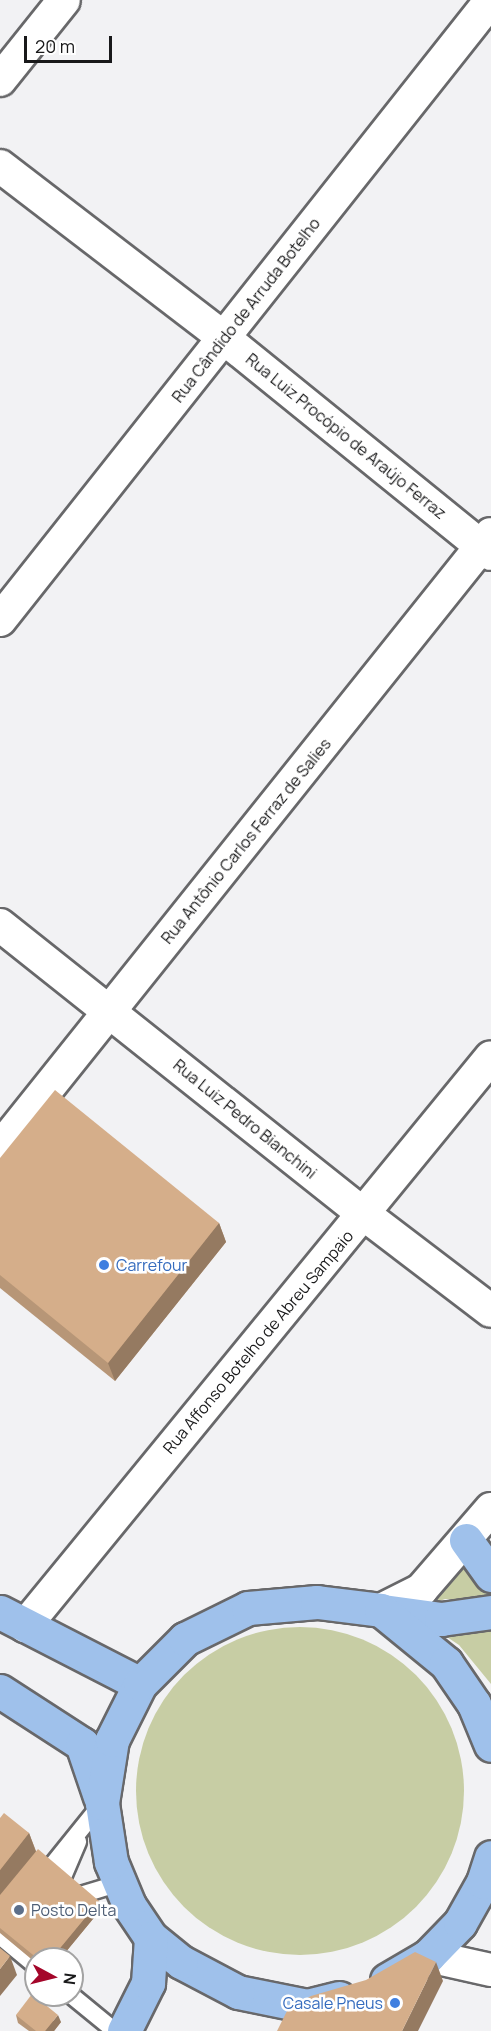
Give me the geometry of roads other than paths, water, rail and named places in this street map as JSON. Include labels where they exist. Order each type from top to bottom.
[{"type":"main road","points":[[466,1540],[491,1575]]},
{"type":"main road","points":[[94,1814],[112,1740],[140,1684],[185,1639],[248,1608],[317,1602],[441,1620],[491,1612]]},
{"type":"main road","points":[[381,1610],[446,1663],[474,1704],[491,1745]]},
{"type":"main road","points":[[13,1619],[140,1684]]},
{"type":"main road","points":[[0,1691],[82,1744],[94,1814],[111,1862],[111,1881],[151,1938],[182,1962],[238,1992],[307,2006],[369,1990],[428,1956],[460,1923],[488,1876]]},
{"type":"main road","points":[[124,2031],[148,1983],[151,1938]]},
{"type":"main road","points":[[280,2031],[307,2006]]},
{"type":"street","points":[[0,80],[64,0]]},
{"type":"street","name":"Rua Cândido de Arruda Botelho","points":[[0,620],[491,0]]},
{"type":"street","name":"Rua Luiz Procópio de Araújo Ferraz","points":[[0,166],[488,544]]},
{"type":"street","name":"Rua Antônio Carlos Ferraz de Salies","points":[[0,1148],[488,544]]},
{"type":"street","name":"Rua Luiz Pedro Bianchini","points":[[0,925],[365,1215],[491,1311]]},
{"type":"street","name":"Rua Affonso Botelho de Abreu Sampaio","points":[[13,1619],[140,1483],[365,1215],[491,1057]]},
{"type":"street","points":[[381,1610],[421,1590],[491,1509]]},
{"type":"street","points":[[428,1956],[491,1970]]},
{"type":"lane","points":[[28,1894],[94,1814]]},
{"type":"lane","points":[[46,1902],[60,1884],[94,1814]]},
{"type":"lane","points":[[60,1914],[74,1897],[111,1881]]},
{"type":"lane","points":[[84,1914],[111,1881]]},
{"type":"lane","points":[[4,1933],[25,1928]]},
{"type":"lane","points":[[4,1933],[24,1954]]},
{"type":"lane","points":[[36,1947],[39,1940]]},
{"type":"lane","points":[[84,2006],[115,2031]]},
{"type":"place","name":"Carrefour","points":[[104,1265]]},
{"type":"place","name":"Posto Delta","points":[[19,1910]]},
{"type":"place","name":"Casale Pneus","points":[[395,2003]]}]
